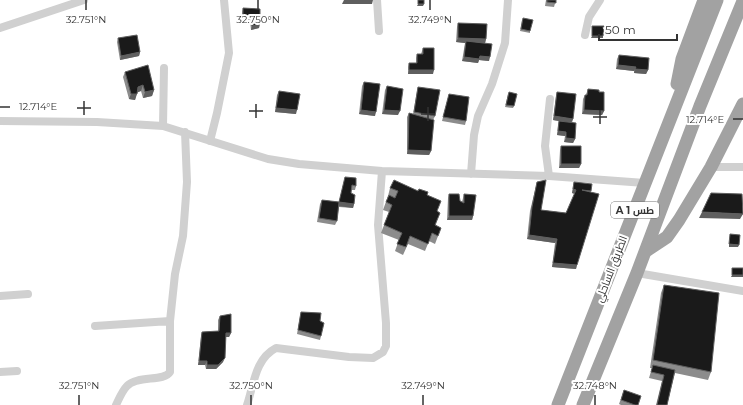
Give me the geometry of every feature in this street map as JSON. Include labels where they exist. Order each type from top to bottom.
[{"type":"highway","points":[[671,117],[682,59],[704,0]]},
{"type":"highway","name":"الطريق الساحلي","points":[[558,405],[717,0]]},
{"type":"highway","points":[[583,405],[646,251],[700,106],[743,1]]},
{"type":"highway","points":[[646,251],[667,237],[711,167],[743,104]]},
{"type":"street","points":[[0,28],[84,0]]},
{"type":"street","points":[[210,141],[229,53],[224,0]]},
{"type":"street","points":[[377,0],[379,31]]},
{"type":"street","points":[[471,174],[474,135],[478,116],[492,84],[505,42],[508,0]]},
{"type":"street","points":[[584,35],[589,17],[600,0]]},
{"type":"street","points":[[163,126],[164,68]]},
{"type":"street","points":[[549,176],[545,146],[550,99]]},
{"type":"street","points":[[0,121],[97,122],[163,126],[268,159],[331,168],[549,176],[645,183]]},
{"type":"street","points":[[116,405],[126,386],[130,383],[147,378],[168,375],[171,365],[170,321],[175,274],[183,236],[187,182],[185,132]]},
{"type":"street","points":[[711,167],[743,168]]},
{"type":"street","points":[[247,405],[260,362],[267,352],[276,348],[349,357],[373,358],[383,352],[386,346],[386,323],[378,225],[382,171]]},
{"type":"street","points":[[637,273],[743,291]]},
{"type":"street","points":[[0,296],[28,294]]},
{"type":"street","points":[[95,326],[170,321]]},
{"type":"street","points":[[0,372],[17,371]]},
{"type":"building","points":[[418,0],[424,0],[424,4],[418,4]]},
{"type":"building","points":[[547,0],[556,0],[556,3],[547,2]]},
{"type":"building","points":[[243,8],[260,9],[260,24],[252,26],[252,16],[243,16]]},
{"type":"building","points":[[523,18],[533,20],[530,31],[521,29]]},
{"type":"building","points":[[458,23],[487,24],[486,39],[458,38]]},
{"type":"building","points":[[592,26],[604,26],[603,36],[592,36]]},
{"type":"building","points":[[137,35],[140,52],[121,56],[118,38]]},
{"type":"building","points":[[466,41],[492,44],[490,57],[480,56],[479,59],[464,57]]},
{"type":"building","points":[[423,48],[434,48],[434,70],[409,70],[409,63],[417,63],[417,54],[423,54]]},
{"type":"building","points":[[619,55],[649,58],[648,70],[618,65]]},
{"type":"building","points":[[148,65],[154,90],[145,92],[143,85],[138,87],[137,94],[131,94],[125,72]]},
{"type":"building","points":[[364,82],[380,84],[376,112],[361,110]]},
{"type":"building","points":[[387,86],[403,89],[400,111],[384,110]]},
{"type":"building","points":[[418,87],[440,90],[435,116],[414,112]]},
{"type":"building","points":[[588,89],[604,92],[604,111],[584,110],[585,95],[587,95]]},
{"type":"building","points":[[279,91],[300,94],[297,110],[276,108]]},
{"type":"building","points":[[509,92],[517,94],[514,106],[506,105]]},
{"type":"building","points":[[557,92],[576,94],[573,119],[554,116]]},
{"type":"building","points":[[449,94],[469,97],[466,121],[443,117]]},
{"type":"building","points":[[409,113],[434,120],[431,151],[408,150]]},
{"type":"building","points":[[559,121],[576,123],[575,139],[566,138],[566,132],[558,131]]},
{"type":"building","points":[[561,146],[581,146],[581,164],[561,164]]},
{"type":"building","points":[[345,177],[356,178],[356,186],[352,185],[351,193],[355,195],[354,204],[339,202]]},
{"type":"building","points":[[394,180],[418,191],[419,189],[428,192],[427,195],[441,201],[437,211],[440,213],[435,225],[441,228],[438,236],[432,233],[428,244],[410,236],[406,247],[397,244],[402,233],[384,225],[392,205],[386,202],[389,195],[395,198],[398,191],[390,188]]},
{"type":"building","points":[[546,180],[541,210],[566,213],[576,190],[573,189],[574,182],[592,184],[591,191],[582,190],[599,194],[577,265],[553,263],[557,239],[529,235],[532,207],[537,182]]},
{"type":"building","points":[[711,193],[742,194],[743,214],[702,212]]},
{"type":"building","points":[[449,194],[459,194],[460,201],[464,203],[464,194],[476,195],[473,216],[449,216]]},
{"type":"building","points":[[322,200],[339,202],[337,221],[319,218]]},
{"type":"building","points":[[730,234],[740,235],[739,245],[729,244]]},
{"type":"building","points":[[732,268],[743,268],[743,275],[732,275]]},
{"type":"building","points":[[664,285],[719,293],[711,372],[653,360]]},
{"type":"building","points":[[301,312],[321,313],[320,321],[324,323],[321,336],[298,330]]},
{"type":"building","points":[[231,314],[231,333],[226,333],[225,358],[218,365],[207,365],[207,361],[199,361],[202,332],[219,331],[220,316]]},
{"type":"building","points":[[653,365],[675,370],[667,405],[657,405],[664,375],[651,372]]},
{"type":"building","points":[[624,390],[641,396],[638,405],[621,400]]}]
